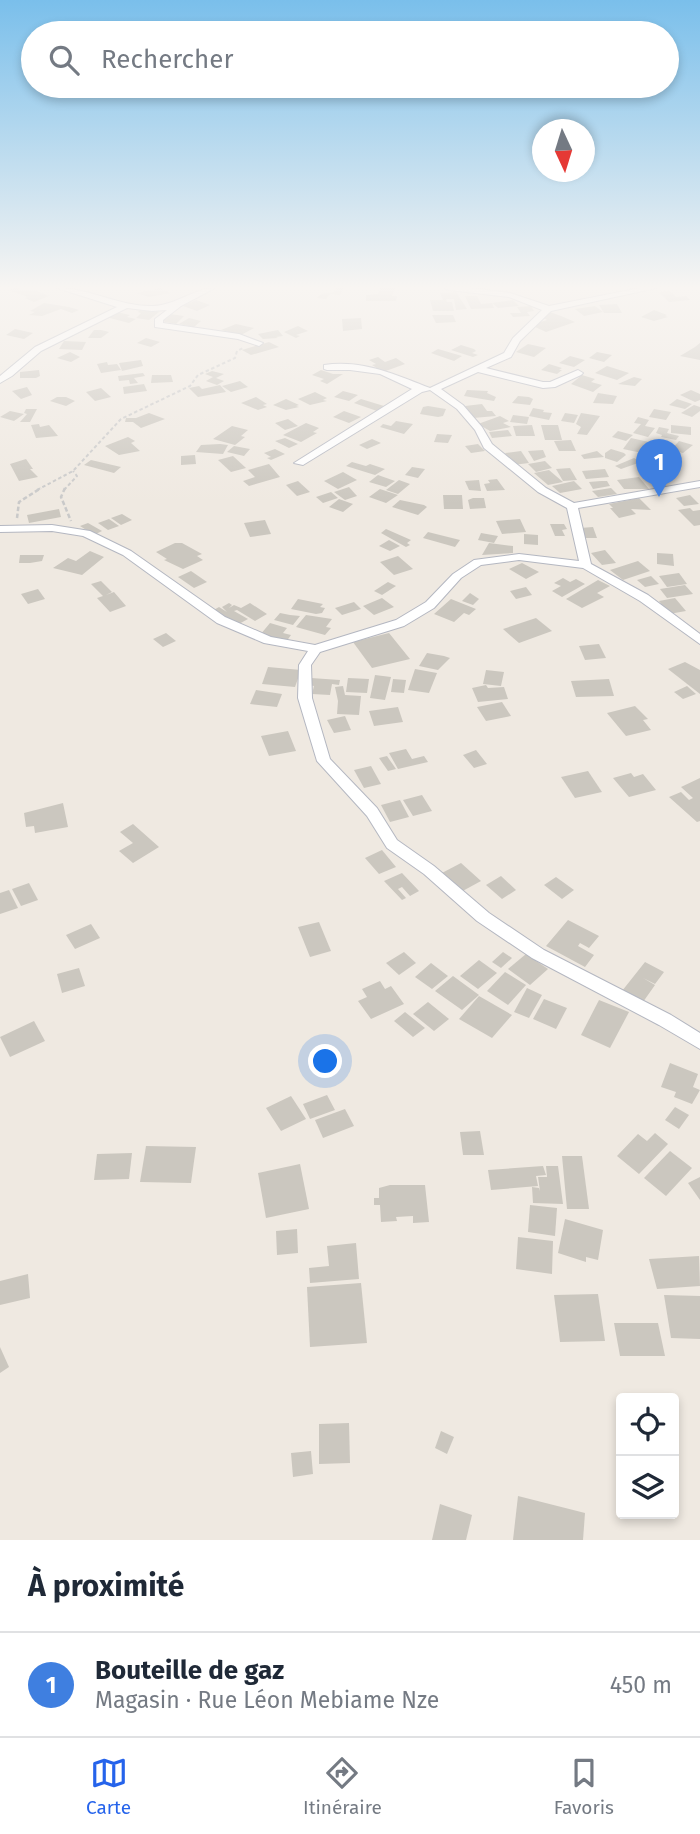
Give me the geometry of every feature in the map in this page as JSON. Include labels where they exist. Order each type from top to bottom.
[{"type":"street","points":[[0,380],[25,360]]},
{"type":"street","points":[[299,463],[418,390],[434,389],[497,360]]},
{"type":"street","points":[[327,367],[357,366],[392,375],[418,390]]},
{"type":"street","points":[[477,369],[543,385],[561,382],[578,373]]},
{"type":"street","points":[[434,389],[460,407],[479,429],[488,446],[498,455],[542,489],[572,506],[700,484]]},
{"type":"street","points":[[572,506],[586,565],[593,572],[644,598],[700,640]]},
{"type":"street","points":[[0,529],[52,528],[86,533],[127,553],[221,620],[268,640],[316,649],[401,623],[430,605],[457,576],[478,562],[519,556],[586,565]]},
{"type":"street","points":[[316,649],[305,665],[305,698],[324,761],[372,812],[392,844],[429,870],[483,916],[537,954],[665,1020],[700,1042]]},
{"type":"path","points":[[0,529],[14,528],[17,507],[22,500],[73,471],[121,419],[190,386],[198,375],[232,360]]},
{"type":"path","points":[[73,471],[78,476],[65,488],[61,497],[73,526],[89,533],[86,533]]},
{"type":"building","points":[[141,360],[143,366],[122,371],[119,363]]},
{"type":"building","points":[[369,360],[399,360],[405,364],[383,372]]},
{"type":"building","points":[[564,360],[585,360],[574,367],[559,363]]},
{"type":"building","points":[[107,362],[108,365],[117,364],[121,370],[101,373],[97,364]]},
{"type":"building","points":[[549,364],[562,370],[557,374],[541,370]]},
{"type":"building","points":[[607,366],[629,373],[617,380],[595,373]]},
{"type":"building","points":[[39,370],[40,376],[36,378],[20,378],[20,372]]},
{"type":"building","points":[[321,370],[343,374],[327,384],[320,381],[324,379],[312,375]]},
{"type":"building","points":[[212,371],[224,374],[216,378],[224,381],[217,385],[206,381],[213,377],[205,374]]},
{"type":"building","points":[[143,373],[145,376],[134,378],[138,383],[119,381],[118,376]]},
{"type":"building","points":[[152,375],[171,375],[173,382],[151,383]]},
{"type":"building","points":[[582,375],[595,379],[591,382],[602,385],[593,392],[571,384]]},
{"type":"building","points":[[634,377],[642,379],[635,386],[618,384]]},
{"type":"building","points":[[240,381],[248,387],[231,392],[222,386]]},
{"type":"building","points":[[144,384],[147,391],[124,394],[123,387]]},
{"type":"building","points":[[220,385],[226,392],[198,397],[189,388],[199,386],[202,389]]},
{"type":"building","points":[[27,387],[32,395],[21,399],[12,391]]},
{"type":"building","points":[[101,388],[111,397],[95,401],[86,392]]},
{"type":"building","points":[[467,390],[488,391],[487,393],[496,397],[494,401],[464,396]]},
{"type":"building","points":[[691,390],[700,394],[700,400],[695,402],[680,395]]},
{"type":"building","points":[[343,391],[358,395],[349,401],[334,397]]},
{"type":"building","points":[[315,392],[327,398],[323,400],[327,401],[310,405],[298,399]]},
{"type":"building","points":[[598,393],[617,396],[613,404],[593,403]]},
{"type":"building","points":[[518,396],[533,399],[530,405],[512,403]]},
{"type":"building","points":[[57,397],[75,401],[66,406],[50,401]]},
{"type":"building","points":[[256,397],[267,404],[263,405],[267,407],[258,410],[241,403]]},
{"type":"building","points":[[286,399],[299,407],[286,410],[273,405]]},
{"type":"building","points":[[361,399],[384,406],[377,411],[354,403]]},
{"type":"building","points":[[677,399],[692,404],[685,409],[669,405]]},
{"type":"building","points":[[482,404],[496,416],[473,418],[465,406]]},
{"type":"building","points":[[694,405],[700,407],[700,411],[692,417],[681,413]]},
{"type":"building","points":[[423,407],[446,409],[443,416],[438,417],[420,414]]},
{"type":"building","points":[[533,408],[552,413],[549,420],[529,416]]},
{"type":"building","points":[[26,409],[37,409],[30,422],[20,422],[27,414],[24,413]]},
{"type":"building","points":[[654,409],[671,412],[666,420],[649,417]]},
{"type":"building","points":[[10,411],[24,414],[14,421],[0,417]]},
{"type":"building","points":[[344,411],[361,417],[349,423],[333,417]]},
{"type":"building","points":[[149,413],[165,419],[141,428],[133,422],[125,422],[126,418],[136,418]]},
{"type":"building","points":[[565,413],[578,415],[574,423],[561,421]]},
{"type":"building","points":[[581,413],[600,416],[587,435],[577,434],[581,427],[576,424]]},
{"type":"building","points":[[513,415],[529,417],[527,424],[510,422]]},
{"type":"building","points":[[500,416],[509,421],[503,423],[511,427],[490,431],[478,424]]},
{"type":"building","points":[[638,417],[649,420],[645,426],[655,428],[648,437],[633,433],[641,424],[634,423]]},
{"type":"building","points":[[288,419],[298,426],[285,430],[275,423]]},
{"type":"building","points":[[396,421],[413,424],[404,434],[380,427],[383,424],[391,426]]},
{"type":"building","points":[[306,423],[319,428],[313,432],[317,433],[301,442],[283,435]]},
{"type":"building","points":[[39,424],[40,427],[49,425],[58,436],[36,438],[31,425]]},
{"type":"building","points":[[532,425],[535,436],[516,436],[513,426]]},
{"type":"building","points":[[541,425],[558,425],[562,440],[545,440]]},
{"type":"building","points":[[671,425],[691,427],[691,435],[671,433]]},
{"type":"building","points":[[232,426],[248,430],[241,436],[245,437],[235,445],[213,439]]},
{"type":"building","points":[[659,427],[669,429],[667,433],[679,436],[676,440],[661,437],[662,435],[656,433]]},
{"type":"building","points":[[508,430],[512,436],[492,438],[489,432]]},
{"type":"building","points":[[618,431],[633,435],[626,441],[612,437]]},
{"type":"building","points":[[437,434],[452,435],[448,443],[434,442]]},
{"type":"building","points":[[128,437],[135,441],[131,443],[140,451],[119,455],[105,446]]},
{"type":"building","points":[[285,438],[298,444],[289,448],[275,441]]},
{"type":"building","points":[[631,438],[649,442],[642,453],[623,449]]},
{"type":"building","points":[[372,439],[381,443],[367,449],[359,445]]},
{"type":"building","points":[[571,440],[576,451],[559,451],[554,441]]},
{"type":"building","points":[[679,441],[693,445],[683,453],[671,450]]},
{"type":"building","points":[[478,444],[485,451],[471,453],[465,446]]},
{"type":"building","points":[[201,445],[228,445],[223,454],[196,452]]},
{"type":"building","points":[[234,446],[250,449],[244,456],[227,452]]},
{"type":"building","points":[[275,449],[285,454],[271,460],[267,458],[271,457],[264,453]]},
{"type":"building","points":[[611,449],[626,455],[617,462],[605,458],[605,453]]},
{"type":"building","points":[[543,450],[546,457],[534,461],[528,451]]},
{"type":"building","points":[[521,451],[529,463],[513,465],[505,453]]},
{"type":"building","points":[[597,451],[604,457],[584,459],[581,455]]},
{"type":"building","points":[[195,455],[196,464],[181,465],[181,456]]},
{"type":"building","points":[[233,456],[246,468],[231,472],[218,460]]},
{"type":"building","points":[[634,458],[641,462],[621,469],[615,466]]},
{"type":"building","points":[[26,459],[33,469],[30,469],[38,477],[19,481],[10,464]]},
{"type":"building","points":[[91,460],[121,467],[114,473],[84,465]]},
{"type":"building","points":[[545,461],[552,468],[536,472],[528,464]]},
{"type":"building","points":[[352,462],[385,469],[375,475],[346,466]]},
{"type":"building","points":[[269,464],[280,477],[249,486],[243,481],[255,477],[248,470]]},
{"type":"building","points":[[412,467],[425,469],[418,478],[405,475]]},
{"type":"building","points":[[570,468],[577,480],[563,481],[556,469]]},
{"type":"building","points":[[605,469],[609,477],[586,479],[582,471]]},
{"type":"building","points":[[549,470],[563,482],[548,485],[534,473]]},
{"type":"building","points":[[343,472],[357,480],[338,489],[324,481]]},
{"type":"building","points":[[378,475],[395,481],[386,487],[369,482]]},
{"type":"building","points":[[639,477],[649,489],[624,489],[617,480]]},
{"type":"building","points":[[497,479],[505,490],[487,491],[484,484],[490,483],[488,480]]},
{"type":"building","points":[[399,480],[410,484],[398,494],[386,490]]},
{"type":"building","points":[[479,480],[481,491],[469,490],[465,481]]},
{"type":"building","points":[[298,481],[310,492],[297,496],[286,485]]},
{"type":"building","points":[[574,481],[582,489],[560,493],[552,486]]},
{"type":"building","points":[[607,481],[610,486],[593,489],[589,482]]},
{"type":"building","points":[[349,487],[357,496],[345,500],[334,492]]},
{"type":"building","points":[[611,488],[617,494],[598,497],[592,491]]},
{"type":"building","points":[[380,489],[398,495],[386,503],[369,497]]},
{"type":"building","points":[[331,492],[338,498],[323,503],[316,497]]},
{"type":"building","points":[[443,495],[462,495],[463,509],[444,509]]},
{"type":"building","points":[[690,495],[699,504],[684,506],[676,498]]},
{"type":"building","points":[[484,498],[486,508],[470,509],[468,500]]},
{"type":"building","points":[[639,498],[651,510],[631,509],[636,514],[619,518],[610,508],[613,508],[609,504]]},
{"type":"building","points":[[339,499],[353,504],[343,512],[329,507]]},
{"type":"building","points":[[400,500],[427,507],[418,515],[392,507]]},
{"type":"building","points":[[690,508],[693,511],[700,510],[700,525],[694,526],[678,510]]},
{"type":"building","points":[[59,509],[61,517],[29,523],[27,515]]},
{"type":"building","points":[[122,514],[132,520],[121,525],[111,518]]},
{"type":"building","points":[[109,519],[119,526],[108,530],[98,523]]},
{"type":"building","points":[[520,519],[526,532],[502,534],[496,521]]},
{"type":"building","points":[[265,520],[271,534],[250,537],[244,523]]},
{"type":"building","points":[[88,523],[102,531],[94,535],[80,526]]},
{"type":"building","points":[[550,524],[564,524],[567,529],[562,530],[565,536],[555,536]]},
{"type":"building","points":[[593,527],[597,538],[582,538],[580,528]]},
{"type":"building","points":[[386,529],[411,540],[407,543],[410,545],[406,547],[381,533]]},
{"type":"building","points":[[428,532],[460,540],[455,547],[423,538]]},
{"type":"building","points":[[481,533],[498,536],[494,543],[478,540]]},
{"type":"building","points":[[524,534],[538,535],[538,545],[524,544]]},
{"type":"building","points":[[389,540],[400,546],[390,551],[379,546]]},
{"type":"building","points":[[175,543],[182,543],[202,554],[197,556],[203,560],[183,569],[164,560],[167,559],[156,552]]},
{"type":"building","points":[[489,543],[513,546],[513,553],[482,555]]},
{"type":"building","points":[[605,550],[616,563],[602,565],[591,553]]},
{"type":"building","points":[[90,551],[104,557],[82,575],[53,568],[68,558],[76,561]]},
{"type":"building","points":[[657,553],[673,554],[674,566],[657,564]]},
{"type":"building","points":[[20,555],[44,555],[42,561],[19,563]]},
{"type":"building","points":[[398,556],[413,569],[394,575],[380,562]]},
{"type":"building","points":[[638,561],[650,571],[623,580],[610,570]]},
{"type":"building","points":[[522,563],[539,572],[526,579],[509,569]]},
{"type":"building","points":[[191,571],[207,582],[194,588],[178,577]]},
{"type":"building","points":[[679,573],[687,584],[667,587],[659,576]]},
{"type":"building","points":[[651,576],[659,584],[645,587],[637,580]]},
{"type":"building","points":[[563,578],[570,582],[576,579],[585,584],[562,597],[552,591],[561,586],[554,583]]},
{"type":"building","points":[[598,580],[610,586],[597,593],[604,597],[582,608],[566,599]]},
{"type":"building","points":[[101,581],[112,592],[106,595],[114,592],[126,606],[110,612],[97,598],[103,596],[91,584]]},
{"type":"building","points":[[388,582],[396,586],[382,595],[374,591]]},
{"type":"building","points":[[685,585],[693,594],[667,598],[660,589]]},
{"type":"building","points":[[526,587],[532,595],[516,599],[510,591]]},
{"type":"building","points":[[38,589],[45,599],[28,604],[21,594]]},
{"type":"building","points":[[470,593],[479,599],[473,605],[462,601]]},
{"type":"building","points":[[382,598],[394,607],[374,615],[363,606]]},
{"type":"building","points":[[675,598],[686,611],[669,614],[659,601]]},
{"type":"building","points":[[298,599],[323,604],[320,607],[325,608],[322,613],[316,614],[291,609]]},
{"type":"building","points":[[451,599],[476,609],[469,615],[464,613],[454,622],[434,614]]},
{"type":"building","points":[[354,602],[361,609],[342,615],[335,608]]},
{"type":"building","points":[[229,603],[232,605],[229,608],[234,605],[241,608],[250,603],[267,614],[255,621],[237,610],[234,611],[248,619],[237,625],[212,611],[219,607],[227,612],[222,607]]},
{"type":"building","points":[[280,613],[300,616],[293,625],[274,620]]},
{"type":"building","points":[[306,615],[332,619],[326,627],[331,628],[325,635],[296,627]]},
{"type":"building","points":[[536,618],[552,631],[519,643],[503,629]]},
{"type":"building","points":[[270,623],[287,628],[283,633],[291,635],[286,642],[260,635]]},
{"type":"building","points":[[166,633],[176,641],[163,647],[153,639]]},
{"type":"building","points":[[389,633],[410,659],[372,668],[353,642]]},
{"type":"building","points":[[599,644],[606,658],[585,660],[579,646]]},
{"type":"building","points":[[427,653],[450,658],[438,670],[419,666]]},
{"type":"building","points":[[685,662],[700,670],[700,694],[668,669]]},
{"type":"building","points":[[268,667],[301,670],[295,687],[262,684]]},
{"type":"building","points":[[415,669],[437,673],[429,693],[408,690]]},
{"type":"building","points":[[486,670],[504,672],[501,686],[483,684]]},
{"type":"building","points":[[375,675],[391,677],[385,700],[370,698]]},
{"type":"building","points":[[311,678],[340,680],[339,685],[332,684],[330,695],[312,694],[314,686],[309,685]]},
{"type":"building","points":[[348,678],[369,679],[367,693],[346,692]]},
{"type":"building","points":[[393,679],[406,680],[404,693],[391,692]]},
{"type":"building","points":[[609,679],[614,696],[576,697],[571,681]]},
{"type":"building","points":[[486,685],[488,688],[504,687],[508,699],[478,702],[472,688]]},
{"type":"building","points":[[343,686],[345,695],[361,696],[359,715],[337,714],[335,687]]},
{"type":"building","points":[[687,686],[696,694],[683,699],[674,692]]},
{"type":"building","points":[[256,690],[282,694],[277,707],[250,704]]},
{"type":"building","points":[[502,702],[511,716],[486,721],[477,707]]},
{"type":"building","points":[[635,706],[648,719],[643,720],[651,730],[626,736],[607,713]]},
{"type":"building","points":[[398,707],[403,722],[374,726],[369,711]]},
{"type":"building","points":[[345,716],[351,730],[334,733],[327,720]]},
{"type":"building","points":[[288,731],[296,751],[269,756],[261,736]]},
{"type":"building","points":[[406,749],[412,759],[424,756],[428,762],[398,769],[389,753]]},
{"type":"building","points":[[476,750],[487,764],[474,768],[463,755]]},
{"type":"building","points":[[387,756],[396,769],[388,771],[379,758]]},
{"type":"building","points":[[371,766],[381,784],[364,788],[354,770]]},
{"type":"building","points":[[588,771],[602,792],[575,798],[561,777]]},
{"type":"building","points":[[631,773],[634,777],[643,774],[656,790],[629,797],[613,778]]},
{"type":"building","points":[[700,778],[700,821],[697,822],[669,797],[681,792],[689,800],[693,798],[681,787]]},
{"type":"building","points":[[422,795],[432,811],[413,816],[403,800]]},
{"type":"building","points":[[400,800],[409,817],[390,822],[381,805]]},
{"type":"building","points":[[63,803],[68,827],[35,833],[34,826],[26,827],[24,813]]},
{"type":"building","points":[[133,824],[159,847],[133,863],[119,851],[133,843],[120,832]]},
{"type":"building","points":[[382,850],[396,867],[379,874],[365,858]]},
{"type":"building","points":[[461,863],[481,881],[459,893],[440,874]]},
{"type":"building","points":[[402,873],[419,891],[410,896],[402,887],[398,889],[406,898],[402,900],[384,881]]},
{"type":"building","points":[[501,876],[516,890],[502,899],[486,885]]},
{"type":"building","points":[[556,877],[574,890],[562,899],[544,885]]},
{"type":"building","points":[[29,883],[38,900],[21,906],[12,889]]},
{"type":"building","points":[[9,890],[18,908],[0,914],[0,893]]},
{"type":"building","points":[[568,920],[599,936],[589,948],[580,943],[578,946],[594,955],[585,967],[546,946]]},
{"type":"building","points":[[319,922],[331,951],[310,957],[298,927]]},
{"type":"building","points":[[91,924],[100,938],[75,949],[66,935]]},
{"type":"building","points":[[404,952],[416,963],[399,975],[386,963]]},
{"type":"building","points":[[503,952],[512,958],[501,968],[492,962]]},
{"type":"building","points":[[526,954],[548,969],[530,985],[508,969]]},
{"type":"building","points":[[479,960],[497,973],[478,989],[460,976]]},
{"type":"building","points":[[645,962],[664,972],[655,984],[643,978],[655,985],[643,1002],[622,991]]},
{"type":"building","points":[[431,963],[448,976],[432,989],[415,977]]},
{"type":"building","points":[[79,968],[85,986],[62,993],[57,974]]},
{"type":"building","points":[[505,972],[526,985],[508,1005],[487,991]]},
{"type":"building","points":[[453,976],[479,995],[462,1010],[435,991]]},
{"type":"building","points":[[380,981],[385,989],[391,986],[404,1004],[371,1019],[358,1001],[367,997],[362,989]]},
{"type":"building","points":[[527,988],[542,995],[529,1018],[514,1012]]},
{"type":"building","points":[[479,996],[512,1015],[492,1038],[459,1019]]},
{"type":"building","points":[[544,999],[567,1008],[556,1029],[533,1019]]},
{"type":"building","points":[[599,1000],[629,1012],[610,1048],[581,1035]]},
{"type":"building","points":[[428,1002],[449,1019],[434,1031],[413,1014]]},
{"type":"building","points":[[405,1012],[425,1028],[413,1037],[394,1021]]},
{"type":"building","points":[[34,1021],[45,1041],[10,1057],[0,1037]]},
{"type":"building","points":[[670,1063],[698,1074],[693,1087],[700,1090],[692,1104],[674,1097],[676,1092],[661,1087]]},
{"type":"building","points":[[327,1095],[335,1110],[310,1119],[303,1104]]},
{"type":"building","points":[[291,1096],[306,1119],[281,1131],[266,1108]]},
{"type":"building","points":[[675,1107],[689,1115],[679,1129],[665,1120]]},
{"type":"building","points":[[345,1109],[354,1126],[323,1138],[315,1120]]},
{"type":"building","points":[[480,1131],[484,1155],[463,1155],[460,1132]]},
{"type":"building","points":[[655,1133],[668,1144],[639,1174],[617,1156],[638,1134],[647,1141]]},
{"type":"building","points":[[146,1146],[196,1147],[191,1183],[140,1182]]},
{"type":"building","points":[[670,1151],[692,1168],[666,1196],[644,1178]]},
{"type":"building","points":[[132,1153],[129,1179],[94,1180],[97,1154]]},
{"type":"building","points":[[562,1156],[582,1156],[589,1209],[567,1209]]},
{"type":"building","points":[[300,1164],[309,1209],[266,1218],[258,1173]]},
{"type":"building","points":[[543,1166],[546,1175],[536,1176],[538,1186],[491,1190],[488,1170]]},
{"type":"building","points":[[546,1166],[558,1166],[563,1204],[533,1203],[532,1187],[539,1188],[540,1191],[538,1177],[547,1177]]},
{"type":"building","points":[[700,1177],[700,1200],[688,1183]]},
{"type":"building","points":[[390,1185],[425,1185],[429,1222],[413,1223],[413,1216],[396,1217],[397,1221],[381,1222],[380,1205],[374,1205],[374,1198],[379,1198],[379,1188]]},
{"type":"building","points":[[530,1205],[557,1208],[555,1236],[528,1232]]},
{"type":"building","points":[[565,1219],[603,1230],[598,1260],[586,1257],[586,1262],[558,1253]]},
{"type":"building","points":[[297,1229],[298,1253],[277,1255],[276,1231]]},
{"type":"building","points":[[518,1237],[553,1241],[552,1274],[516,1269]]},
{"type":"building","points":[[356,1243],[359,1279],[310,1283],[309,1268],[329,1266],[327,1246]]},
{"type":"building","points":[[699,1256],[700,1286],[657,1289],[649,1259]]},
{"type":"building","points":[[28,1274],[30,1298],[0,1305],[0,1281]]},
{"type":"building","points":[[361,1283],[367,1343],[310,1347],[307,1287]]},
{"type":"building","points":[[598,1294],[605,1341],[560,1342],[554,1295]]},
{"type":"building","points":[[664,1295],[700,1296],[700,1339],[671,1338]]},
{"type":"building","points":[[614,1323],[658,1323],[665,1356],[620,1356]]},
{"type":"building","points":[[0,1347],[9,1367],[0,1373]]},
{"type":"building","points":[[349,1423],[350,1463],[319,1464],[319,1424]]},
{"type":"building","points":[[441,1431],[454,1437],[447,1454],[435,1448]]},
{"type":"building","points":[[311,1451],[313,1474],[293,1477],[291,1453]]},
{"type":"building","points":[[518,1496],[585,1513],[583,1540],[513,1540]]},
{"type":"building","points":[[440,1504],[472,1515],[466,1540],[432,1540]]},
{"type":"place","name":"Bouteille de gaz","points":[[659,497]]}]
